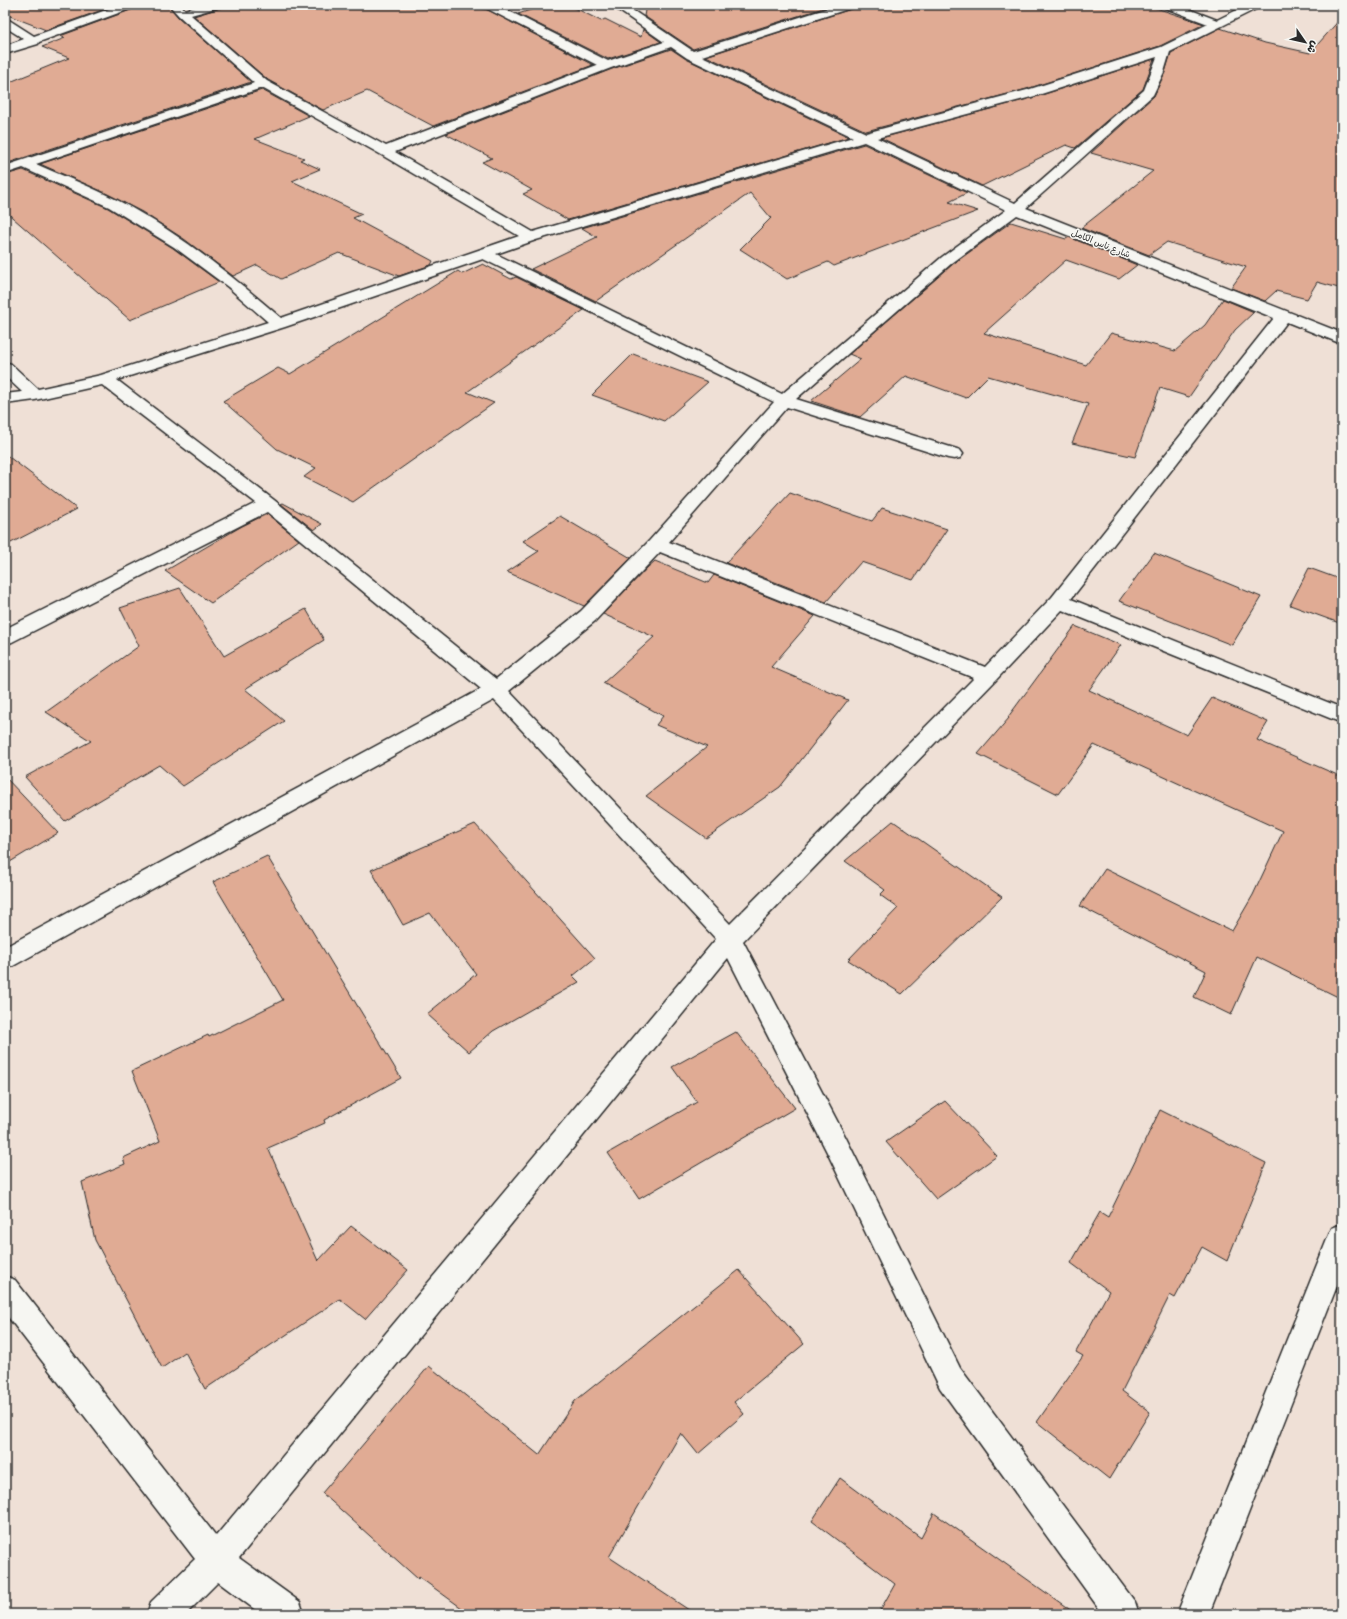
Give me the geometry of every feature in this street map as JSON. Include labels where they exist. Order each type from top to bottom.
[{"type":"street","points":[[5,50],[34,41],[131,5]]},
{"type":"street","points":[[179,10],[216,5]]},
{"type":"street","points":[[488,5],[607,65]]},
{"type":"street","name":"شارع ناس الكامل","points":[[617,5],[691,55],[863,138],[1016,209],[1283,317],[1342,339]]},
{"type":"street","points":[[691,55],[850,5]]},
{"type":"street","points":[[1168,5],[1218,24]]},
{"type":"street","points":[[5,400],[35,395],[105,379],[279,324],[531,237],[863,138],[1031,93],[1165,50],[1256,5]]},
{"type":"street","points":[[179,10],[263,84],[385,151],[531,237]]},
{"type":"street","points":[[5,22],[34,41]]},
{"type":"street","points":[[385,151],[607,65],[672,43]]},
{"type":"street","points":[[5,959],[496,690],[588,616],[657,544],[784,401],[947,260],[1016,209],[1149,92],[1158,72],[1165,50]]},
{"type":"street","points":[[5,170],[263,84]]},
{"type":"street","points":[[24,164],[114,204],[172,240],[233,284],[279,324]]},
{"type":"street","points":[[485,254],[784,401],[954,454]]},
{"type":"street","points":[[163,1614],[216,1561],[730,939],[988,676],[1059,601],[1283,317]]},
{"type":"street","points":[[5,366],[35,395]]},
{"type":"street","points":[[105,379],[268,504],[496,690],[730,939],[837,1146],[950,1378],[1123,1614]]},
{"type":"street","points":[[5,637],[268,504]]},
{"type":"street","points":[[657,544],[988,676]]},
{"type":"street","points":[[1059,601],[1342,716]]},
{"type":"street","points":[[1192,1614],[1342,1237]]},
{"type":"street","points":[[5,1290],[216,1561],[288,1614]]},
{"type":"building","points":[[5,5],[116,5],[46,30],[5,14]]},
{"type":"building","points":[[138,5],[168,5],[178,17],[251,82],[5,164],[5,84],[69,58],[42,47],[65,38],[60,36],[136,8]]},
{"type":"building","points":[[224,5],[466,5],[488,10],[593,65],[433,126],[367,91],[323,110],[268,80],[194,16],[220,8]]},
{"type":"building","points":[[546,5],[569,5],[601,21],[605,19],[641,37],[643,29],[661,42],[608,59],[518,14]]},
{"type":"building","points":[[646,5],[833,5],[693,49],[644,16]]},
{"type":"building","points":[[858,5],[1147,5],[1204,24],[1160,46],[1027,89],[866,131],[706,56],[854,8]]},
{"type":"building","points":[[1342,17],[1342,289],[1317,282],[1307,299],[1276,291],[1265,301],[1231,288],[1246,267],[1167,242],[1149,255],[1081,228],[1153,171],[1091,153],[1154,96],[1165,72],[1171,53],[1220,28],[1265,43],[1310,53]]},
{"type":"building","points":[[671,49],[686,59],[849,137],[568,220],[523,194],[532,190],[482,162],[492,158],[446,134],[612,69]]},
{"type":"building","points":[[1154,59],[1143,89],[1075,148],[1066,145],[982,186],[881,138],[1035,97]]},
{"type":"building","points":[[262,90],[309,116],[255,139],[304,158],[300,160],[320,169],[292,181],[362,214],[353,218],[433,261],[431,265],[399,276],[339,253],[281,279],[257,265],[233,276],[184,239],[142,212],[99,190],[40,164]]},
{"type":"building","points":[[864,144],[967,193],[949,202],[978,211],[834,266],[828,262],[787,279],[740,249],[771,218],[750,193],[596,301],[531,269],[597,237],[582,228]]},
{"type":"building","points":[[23,170],[108,208],[173,248],[219,282],[130,320],[5,211],[5,175]]},
{"type":"building","points":[[1011,222],[1066,239],[1069,237],[1137,265],[1119,279],[1066,260],[984,333],[1086,365],[1111,333],[1175,351],[1205,325],[1223,299],[1254,312],[1235,330],[1189,397],[1160,388],[1135,457],[1072,443],[1088,404],[988,376],[966,398],[906,376],[860,417],[811,401],[861,359],[849,354],[953,264]]},
{"type":"building","points":[[483,264],[511,279],[516,277],[584,310],[467,392],[494,403],[353,502],[304,477],[316,468],[277,449],[223,401],[278,368],[290,374],[458,271],[462,274]]},
{"type":"building","points":[[633,354],[708,382],[664,421],[592,395]]},
{"type":"building","points":[[5,454],[77,509],[5,546]]},
{"type":"building","points":[[790,493],[872,521],[882,508],[947,529],[913,580],[861,562],[826,602],[726,563]]},
{"type":"building","points":[[283,503],[322,524],[314,530],[281,504]]},
{"type":"building","points":[[267,514],[299,540],[211,603],[165,571],[242,526]]},
{"type":"building","points":[[560,516],[631,558],[584,606],[507,572],[539,551],[523,541]]},
{"type":"building","points":[[1154,553],[1261,597],[1232,645],[1119,601]]},
{"type":"building","points":[[655,561],[708,583],[714,575],[815,616],[771,667],[848,700],[780,787],[706,838],[646,796],[707,747],[656,725],[663,716],[603,683],[654,637],[603,614]]},
{"type":"building","points":[[1309,568],[1342,580],[1342,624],[1290,605]]},
{"type":"building","points":[[180,588],[224,656],[306,609],[324,640],[245,689],[284,721],[183,786],[159,765],[65,821],[25,777],[91,741],[46,712],[139,646],[120,608]]},
{"type":"building","points":[[1075,626],[1121,645],[1089,690],[1187,735],[1212,698],[1268,722],[1257,740],[1342,777],[1342,999],[1257,957],[1231,1015],[1194,997],[1206,971],[1080,906],[1105,869],[1232,931],[1253,895],[1283,831],[1094,745],[1058,794],[978,754],[1009,718],[1008,717]]},
{"type":"building","points":[[5,777],[58,833],[5,865]]},
{"type":"building","points":[[893,821],[1002,897],[902,994],[848,960],[898,908],[880,895],[885,890],[845,861]]},
{"type":"building","points":[[475,824],[595,958],[573,976],[579,982],[493,1031],[469,1052],[427,1014],[476,974],[430,913],[403,925],[371,870]]},
{"type":"building","points":[[267,856],[401,1078],[324,1120],[325,1123],[268,1148],[318,1261],[351,1226],[408,1270],[365,1319],[340,1299],[205,1389],[185,1352],[162,1368],[95,1240],[82,1182],[125,1164],[123,1158],[160,1141],[132,1071],[208,1035],[209,1037],[283,1000],[213,882]]},
{"type":"building","points":[[736,1032],[795,1108],[639,1199],[608,1153],[697,1102],[672,1067]]},
{"type":"building","points":[[945,1101],[997,1156],[936,1199],[886,1142]]},
{"type":"building","points":[[1160,1110],[1266,1163],[1227,1261],[1202,1247],[1175,1298],[1170,1295],[1122,1391],[1150,1412],[1109,1479],[1037,1422],[1083,1356],[1076,1352],[1109,1291],[1071,1263],[1100,1212],[1108,1217]]},
{"type":"building","points":[[739,1270],[804,1344],[734,1402],[744,1414],[698,1454],[681,1433],[609,1557],[695,1614],[470,1614],[419,1577],[418,1579],[322,1493],[429,1366],[539,1455],[575,1401]]},
{"type":"building","points":[[840,1478],[921,1538],[934,1513],[1076,1614],[878,1614],[895,1584],[812,1521]]}]
